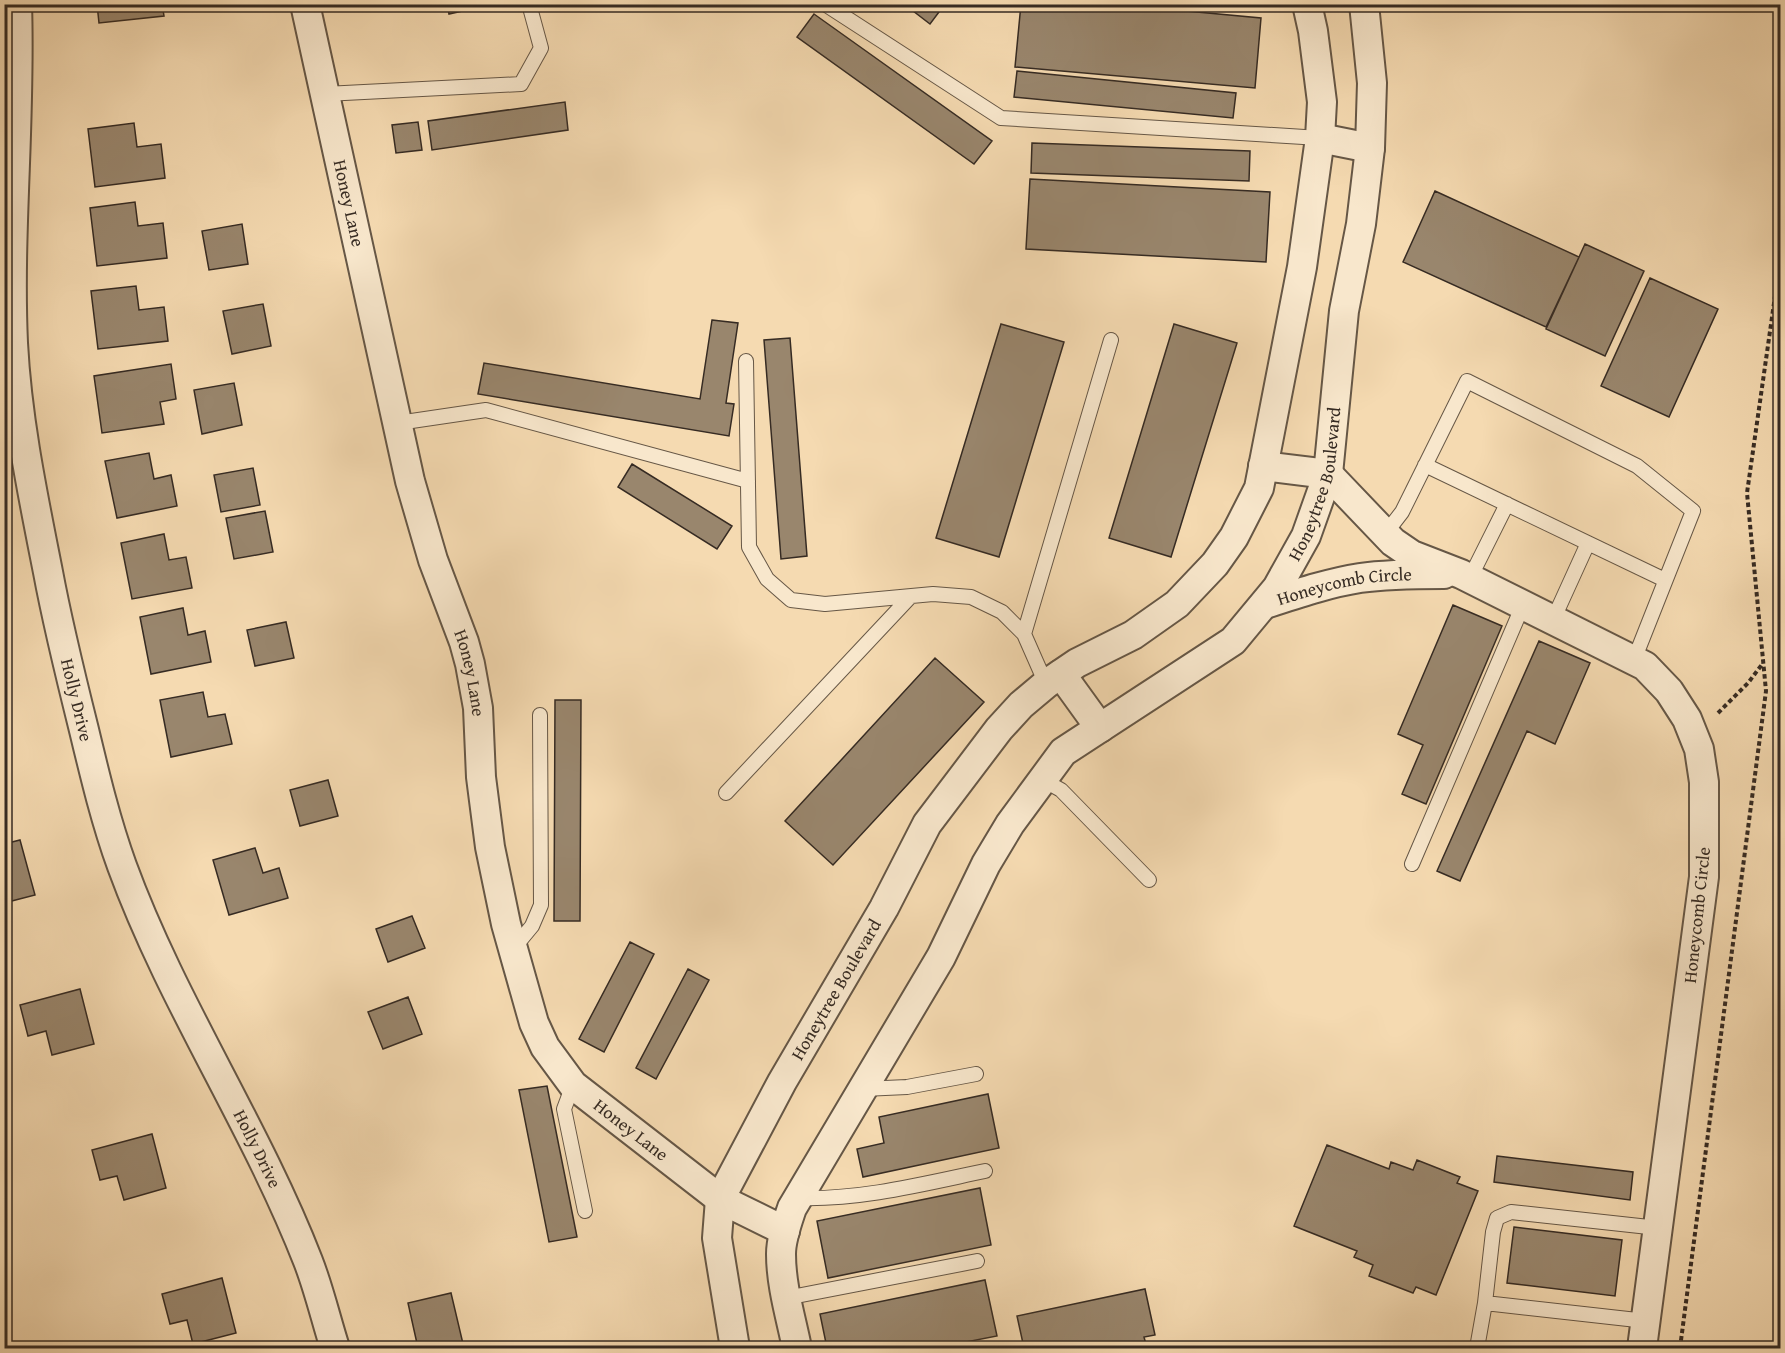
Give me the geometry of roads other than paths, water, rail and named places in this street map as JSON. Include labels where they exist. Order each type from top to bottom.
[{"type":"street","name":"Holly Drive","points":[[17,4],[17,120],[12,256],[13,343],[28,473],[60,637],[96,781],[135,900],[179,998],[282,1200],[309,1263],[335,1348]]},
{"type":"street","name":"Honey Lane","points":[[305,4],[410,481],[433,560],[470,664],[478,708],[481,777],[490,847],[513,949],[534,1023],[545,1047],[573,1085],[720,1199],[785,1231]]},
{"type":"street","name":"Honeytree Boulevard","points":[[735,1348],[717,1238],[720,1199],[783,1082],[884,908],[927,824],[999,729],[1021,705],[1077,663],[1133,635],[1177,603],[1215,564],[1234,537],[1259,489],[1302,267],[1320,138],[1322,102],[1313,31],[1307,4]]},
{"type":"street","name":"Honeytree Boulevard","points":[[797,1348],[786,1298],[781,1254],[792,1208],[941,957],[986,864],[1010,824],[1063,752],[1233,641],[1277,588],[1306,536],[1328,474],[1344,311],[1361,224],[1370,148],[1372,83],[1364,4]]},
{"type":"street","points":[[1320,138],[1370,148]]},
{"type":"street","points":[[1263,466],[1328,474]]},
{"type":"street","name":"Honeycomb Circle","points":[[1328,474],[1385,534],[1412,555],[1466,576],[1645,666],[1669,691],[1687,719],[1699,749],[1704,782],[1704,877],[1644,1335]]},
{"type":"street","name":"Honeycomb Circle","points":[[1265,604],[1359,578],[1403,574],[1466,576]]},
{"type":"street","points":[[1054,679],[1100,728]]},
{"type":"lane","points":[[325,94],[521,84],[541,48],[529,4]]},
{"type":"lane","points":[[825,4],[1001,118],[1320,138]]},
{"type":"lane","points":[[1024,634],[1111,340]]},
{"type":"lane","points":[[746,361],[749,548],[767,579],[791,600],[825,604],[933,594],[971,597],[1002,612],[1024,634],[1054,679]]},
{"type":"lane","points":[[1385,534],[1402,512],[1467,381],[1637,466],[1692,511],[1634,660]]},
{"type":"lane","points":[[398,423],[486,410],[748,481]]},
{"type":"lane","points":[[1425,465],[1665,580]]},
{"type":"lane","points":[[1466,576],[1507,504]]},
{"type":"lane","points":[[1553,620],[1588,543]]},
{"type":"lane","points":[[726,793],[910,597]]},
{"type":"lane","points":[[1412,864],[1523,605]]},
{"type":"lane","points":[[513,949],[532,926],[541,905],[540,715]]},
{"type":"lane","points":[[1043,780],[1060,790],[1149,880]]},
{"type":"lane","points":[[863,1089],[907,1087],[976,1074]]},
{"type":"lane","points":[[573,1085],[564,1109],[585,1211]]},
{"type":"lane","points":[[798,1198],[826,1199],[876,1193],[985,1171]]},
{"type":"lane","points":[[1477,1348],[1493,1232],[1497,1218],[1511,1212],[1658,1228]]},
{"type":"lane","points":[[786,1298],[977,1261]]},
{"type":"lane","points":[[1485,1303],[1644,1335]]}]
